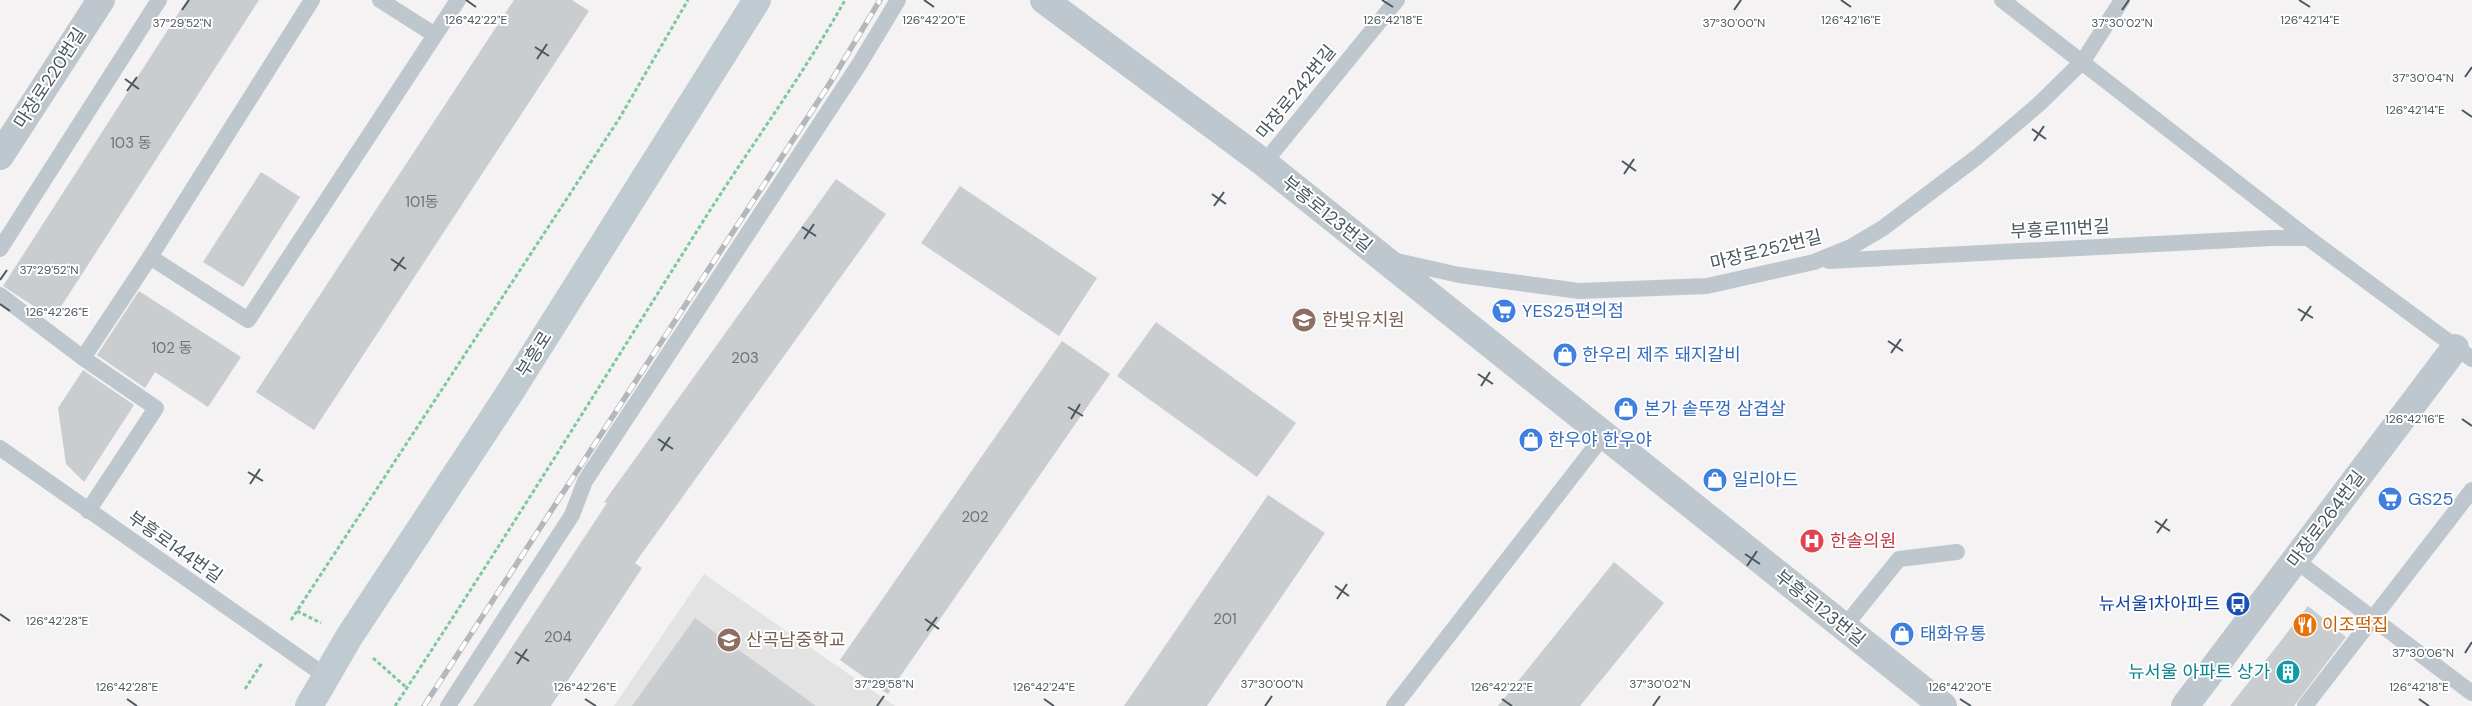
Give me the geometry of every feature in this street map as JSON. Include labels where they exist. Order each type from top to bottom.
[{"type":"main road","name":"부흥로","points":[[309,706],[349,637],[514,385],[757,0]]},
{"type":"street","name":"마장로220번길","points":[[0,156],[101,0]]},
{"type":"street","name":"부흥로123번길","points":[[1044,0],[1264,163],[1943,706]]},
{"type":"street","name":"마장로264번길","points":[[2185,706],[2295,560],[2464,353]]},
{"type":"lane","points":[[0,248],[159,0]]},
{"type":"lane","points":[[83,358],[150,257],[312,0]]},
{"type":"lane","points":[[380,0],[435,35]]},
{"type":"lane","points":[[150,257],[248,320],[458,0]]},
{"type":"lane","points":[[448,706],[572,515],[585,481],[860,63],[898,0]]},
{"type":"lane","name":"마장로242번길","points":[[1264,163],[1397,0]]},
{"type":"lane","points":[[2002,0],[2083,61],[2308,238],[2464,353]]},
{"type":"lane","name":"마장로252번길","points":[[1382,258],[1459,275],[1579,291],[1707,286],[1814,262],[1851,247],[1883,228],[1977,157],[2039,104],[2083,61],[2122,0]]},
{"type":"lane","name":"부흥로111번길","points":[[1814,262],[2272,238],[2308,238]]},
{"type":"lane","points":[[0,296],[83,358],[156,408],[88,511]]},
{"type":"lane","points":[[1394,706],[1604,435]]},
{"type":"lane","name":"부흥로144번길","points":[[0,448],[327,677]]},
{"type":"lane","points":[[2305,706],[2472,490]]},
{"type":"lane","points":[[1844,627],[1899,559],[1957,552]]},
{"type":"lane","points":[[2295,560],[2472,692]]},
{"type":"path","points":[[245,689],[357,523],[620,119],[688,0]]},
{"type":"path","points":[[395,706],[454,616],[723,189],[825,37],[845,0]]},
{"type":"shaded area","name":"산곡남중학교","points":[[704,574],[895,706],[614,706]]},
{"type":"building","points":[[187,0],[259,0],[53,319],[3,286]]},
{"type":"building","points":[[514,0],[572,0],[589,11],[314,430],[256,392]]},
{"type":"building","points":[[261,172],[300,197],[243,287],[203,262]]},
{"type":"building","points":[[836,179],[886,214],[635,563],[642,568],[551,706],[473,706],[607,503],[604,502]]},
{"type":"building","points":[[960,186],[1097,278],[1059,336],[921,243]]},
{"type":"building","points":[[139,291],[241,357],[208,407],[155,372],[145,388],[97,355]]},
{"type":"building","points":[[1156,322],[1296,423],[1257,477],[1117,376]]},
{"type":"building","points":[[1062,341],[1110,374],[888,694],[840,660]]},
{"type":"building","points":[[83,370],[134,405],[84,482],[66,464],[58,408]]},
{"type":"building","points":[[1268,495],[1325,533],[1207,706],[1124,706]]},
{"type":"building","points":[[1614,562],[1664,603],[1580,706],[1498,706]]},
{"type":"building","name":"뉴서울 아파트 상가","points":[[2308,606],[2346,637],[2294,706],[2230,706]]},
{"type":"building","points":[[695,618],[816,706],[632,706]]},
{"type":"railway","points":[[424,706],[830,83],[880,0]]},
{"type":"place","name":"YES25편의점","points":[[1504,311]]},
{"type":"place","name":"한빛유치원","points":[[1304,320]]},
{"type":"place","name":"한우리 제주 돼지갈비","points":[[1565,355]]},
{"type":"place","name":"본가 솥뚜껑 삼겹살","points":[[1626,409]]},
{"type":"place","name":"한우야 한우야","points":[[1531,440]]},
{"type":"place","name":"일리아드","points":[[1715,480]]},
{"type":"place","name":"GS25","points":[[2390,499]]},
{"type":"place","name":"한솔의원","points":[[1812,541]]},
{"type":"place","name":"뉴서울1차아파트","points":[[2238,604]]},
{"type":"place","name":"이조떡집","points":[[2305,625]]},
{"type":"place","name":"태화유통","points":[[1902,634]]},
{"type":"place","name":"산곡남중학교","points":[[729,640]]},
{"type":"place","name":"뉴서울 아파트 상가","points":[[2288,672]]}]
